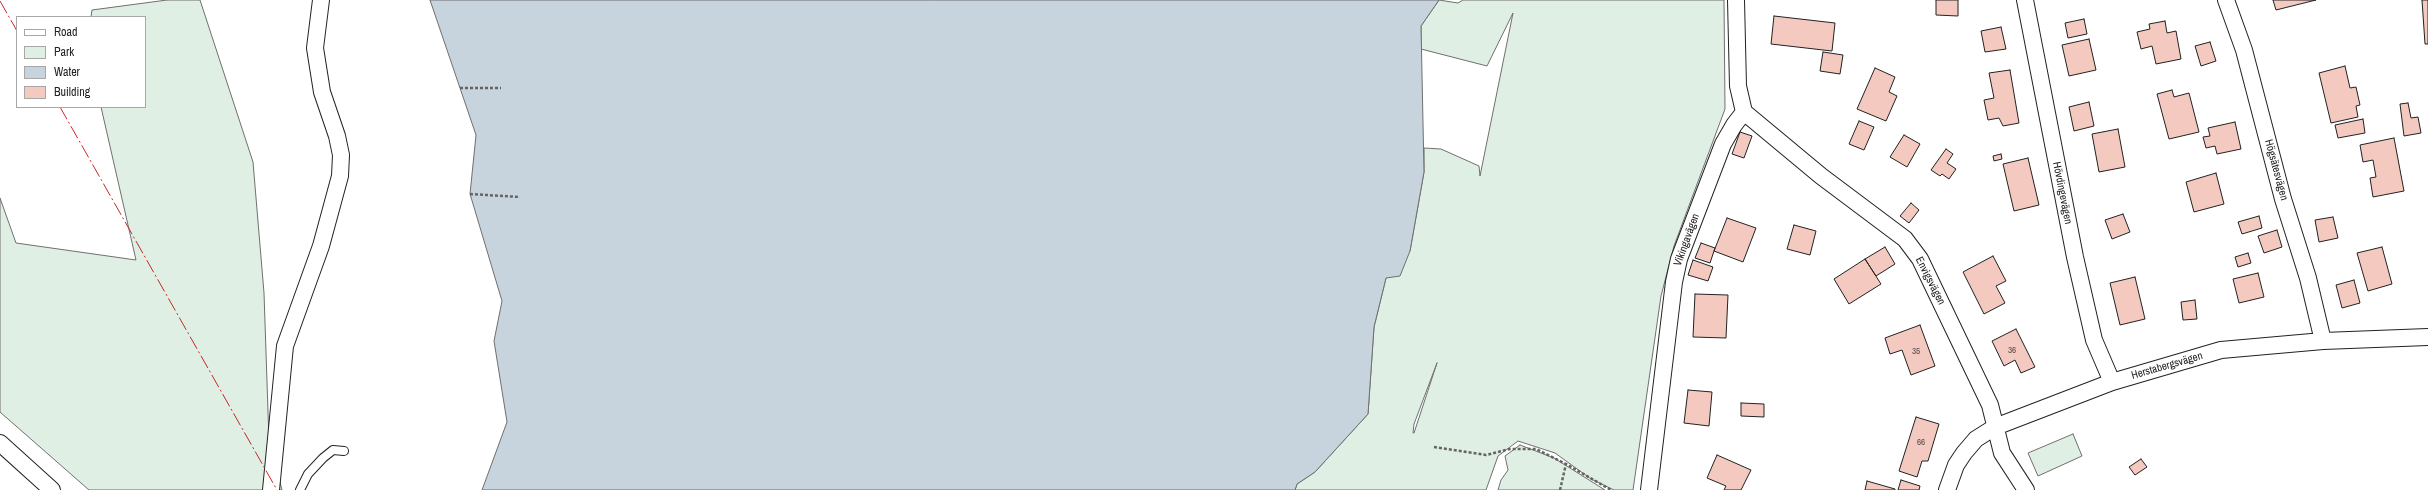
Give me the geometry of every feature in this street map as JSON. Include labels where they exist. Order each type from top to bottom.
[{"type":"street","points":[[271,490],[285,346],[321,246],[340,176],[341,155],[337,136],[322,92],[316,48],[321,0]]},
{"type":"street","points":[[1736,0],[1738,86],[1744,112]]},
{"type":"street","name":"Hövdingevägen","points":[[2025,0],[2074,256],[2094,340],[2112,382]]},
{"type":"street","name":"Högsätesvägen","points":[[2226,0],[2244,50],[2283,198],[2308,278],[2323,341]]},
{"type":"street","name":"Envigsvägen","points":[[1744,112],[1821,176],[1905,239],[1923,265],[1990,405],[2002,453],[2026,490]]},
{"type":"street","name":"Vikingavägen","points":[[1649,490],[1673,289],[1679,259],[1724,144],[1734,125],[1744,112]]},
{"type":"street","name":"Herstabergsvägen","points":[[1947,490],[1956,465],[1976,439],[1995,427],[2112,382],[2221,350],[2323,341],[2428,337]]},
{"type":"street","points":[[0,443],[52,490]]},
{"type":"lane","points":[[300,490],[308,474],[323,458],[333,450],[344,451]]},
{"type":"path","points":[[460,88],[501,88]]},
{"type":"path","points":[[470,194],[520,197]]},
{"type":"path","points":[[1434,447],[1486,455],[1510,449],[1536,449],[1566,464],[1611,490]]},
{"type":"path","points":[[1560,490],[1566,464]]},
{"type":"green space","points":[[167,0],[200,0],[253,162],[264,293],[269,441],[282,490],[89,490],[0,412],[0,198],[16,243],[136,260],[101,108],[146,108],[146,16],[91,16],[92,10]]},
{"type":"green space","points":[[1439,0],[1458,3],[1463,0],[1724,0],[1725,109],[1674,246],[1661,296],[1633,490],[1614,490],[1591,479],[1555,453],[1518,441],[1498,456],[1486,490],[1295,490],[1297,484],[1315,472],[1368,414],[1374,327],[1386,278],[1410,251],[1424,172],[1424,148],[1441,149],[1479,166],[1480,176],[1513,13],[1487,66],[1421,49],[1421,26]],"holes":[[[1437,363],[1414,433],[1414,424]]]},
{"type":"green space","points":[[2073,434],[2082,456],[2038,476],[2028,453]]},
{"type":"green space","points":[[1520,445],[1554,458],[1605,490],[1498,490],[1501,480],[1508,470],[1505,456]]},
{"type":"water","points":[[430,0],[1439,0],[1421,26],[1424,172],[1410,251],[1400,276],[1386,278],[1374,327],[1368,414],[1315,472],[1297,484],[1295,490],[482,490],[507,422],[494,341],[502,301],[470,194],[476,135]]},
{"type":"building","points":[[1936,0],[1958,0],[1958,16],[1936,15]]},
{"type":"building","points":[[2273,0],[2316,0],[2276,10]]},
{"type":"building","points":[[2422,0],[2428,0],[2428,44],[2425,44]]},
{"type":"building","points":[[1774,16],[1835,23],[1832,51],[1771,44]]},
{"type":"building","points":[[2084,19],[2087,34],[2068,38],[2065,23]]},
{"type":"building","points":[[2165,21],[2167,33],[2176,31],[2181,59],[2156,64],[2152,46],[2141,49],[2137,32],[2150,29],[2149,24]]},
{"type":"building","points":[[2001,27],[2006,49],[1985,52],[1981,31]]},
{"type":"building","points":[[2089,39],[2096,70],[2069,76],[2062,45]]},
{"type":"building","points":[[2210,42],[2216,61],[2201,66],[2195,46]]},
{"type":"building","points":[[1823,52],[1843,55],[1840,74],[1820,71]]},
{"type":"building","points":[[2345,66],[2350,88],[2356,87],[2360,105],[2356,106],[2358,117],[2331,123],[2319,73]]},
{"type":"building","points":[[1875,68],[1895,77],[1889,92],[1897,96],[1886,121],[1857,109]]},
{"type":"building","points":[[2010,70],[2019,123],[2003,126],[1999,118],[1988,120],[1984,100],[1994,98],[1989,73]]},
{"type":"building","points":[[2172,90],[2174,97],[2189,93],[2199,132],[2169,139],[2157,94]]},
{"type":"building","points":[[2089,102],[2094,126],[2074,131],[2069,107]]},
{"type":"building","points":[[2408,103],[2411,118],[2418,117],[2421,133],[2404,136],[2400,104]]},
{"type":"building","points":[[2363,119],[2365,133],[2338,138],[2335,125]]},
{"type":"building","points":[[1859,121],[1874,127],[1864,150],[1849,144]]},
{"type":"building","points":[[2235,122],[2241,149],[2217,154],[2215,146],[2206,148],[2203,137],[2210,136],[2208,128]]},
{"type":"building","points":[[2118,129],[2125,167],[2099,172],[2092,134]]},
{"type":"building","points":[[1740,132],[1752,136],[1744,158],[1732,154]]},
{"type":"building","points":[[1904,135],[1920,144],[1907,167],[1890,157]]},
{"type":"building","points":[[2394,138],[2404,191],[2373,197],[2370,178],[2376,177],[2373,160],[2363,162],[2360,145]]},
{"type":"building","points":[[1946,149],[1953,154],[1947,163],[1956,169],[1949,179],[1942,174],[1940,176],[1931,170]]},
{"type":"building","points":[[2001,154],[2002,159],[1994,161],[1993,156]]},
{"type":"building","points":[[2028,158],[2039,205],[2014,211],[2003,164]]},
{"type":"building","points":[[2216,173],[2224,204],[2194,212],[2186,182]]},
{"type":"building","points":[[1911,203],[1919,210],[1909,223],[1900,216]]},
{"type":"building","points":[[2123,214],[2130,232],[2112,239],[2105,220]]},
{"type":"building","points":[[2259,216],[2262,228],[2242,234],[2238,222]]},
{"type":"building","points":[[2333,217],[2338,238],[2319,242],[2315,220]]},
{"type":"building","points":[[1727,218],[1756,228],[1743,262],[1714,251]]},
{"type":"building","points":[[1794,225],[1816,231],[1810,255],[1787,249]]},
{"type":"building","points":[[2277,230],[2282,247],[2264,253],[2258,236]]},
{"type":"building","points":[[1701,243],[1715,248],[1710,263],[1695,258]]},
{"type":"building","points":[[1885,247],[1895,264],[1876,276],[1865,259]]},
{"type":"building","points":[[2382,247],[2392,284],[2368,291],[2357,253]]},
{"type":"building","points":[[2248,253],[2251,263],[2238,267],[2235,257]]},
{"type":"building","points":[[1993,256],[2006,281],[1996,286],[2005,303],[1984,314],[1963,272]]},
{"type":"building","points":[[1865,259],[1881,284],[1849,304],[1834,279]]},
{"type":"building","points":[[1693,260],[1713,267],[1708,281],[1688,275]]},
{"type":"building","points":[[2258,273],[2264,297],[2239,303],[2233,279]]},
{"type":"building","points":[[2135,277],[2145,319],[2120,325],[2110,283]]},
{"type":"building","points":[[2354,280],[2360,303],[2342,308],[2336,285]]},
{"type":"building","points":[[1695,294],[1728,295],[1726,338],[1693,337]]},
{"type":"building","points":[[2195,300],[2197,319],[2183,320],[2181,302]]},
{"type":"building","points":[[1920,325],[1935,366],[1911,375],[1902,350],[1890,354],[1885,338]]},
{"type":"building","points":[[2016,329],[2035,367],[2021,373],[2015,360],[2004,366],[1992,341]]},
{"type":"building","points":[[1688,390],[1712,392],[1709,426],[1684,423]]},
{"type":"building","points":[[1741,403],[1764,404],[1764,417],[1741,416]]},
{"type":"building","points":[[1916,417],[1939,424],[1928,461],[1922,461],[1917,477],[1899,471]]},
{"type":"building","points":[[1717,455],[1751,470],[1741,490],[1724,490],[1726,486],[1707,478]]},
{"type":"building","points":[[2141,459],[2147,467],[2135,475],[2129,467]]},
{"type":"building","points":[[1901,480],[1920,486],[1919,490],[1898,490]]},
{"type":"building","points":[[1867,481],[1895,489],[1895,490],[1865,490]]},
{"type":"power","points":[[0,1],[16,29]]},
{"type":"power","points":[[61,108],[277,490]]}]
